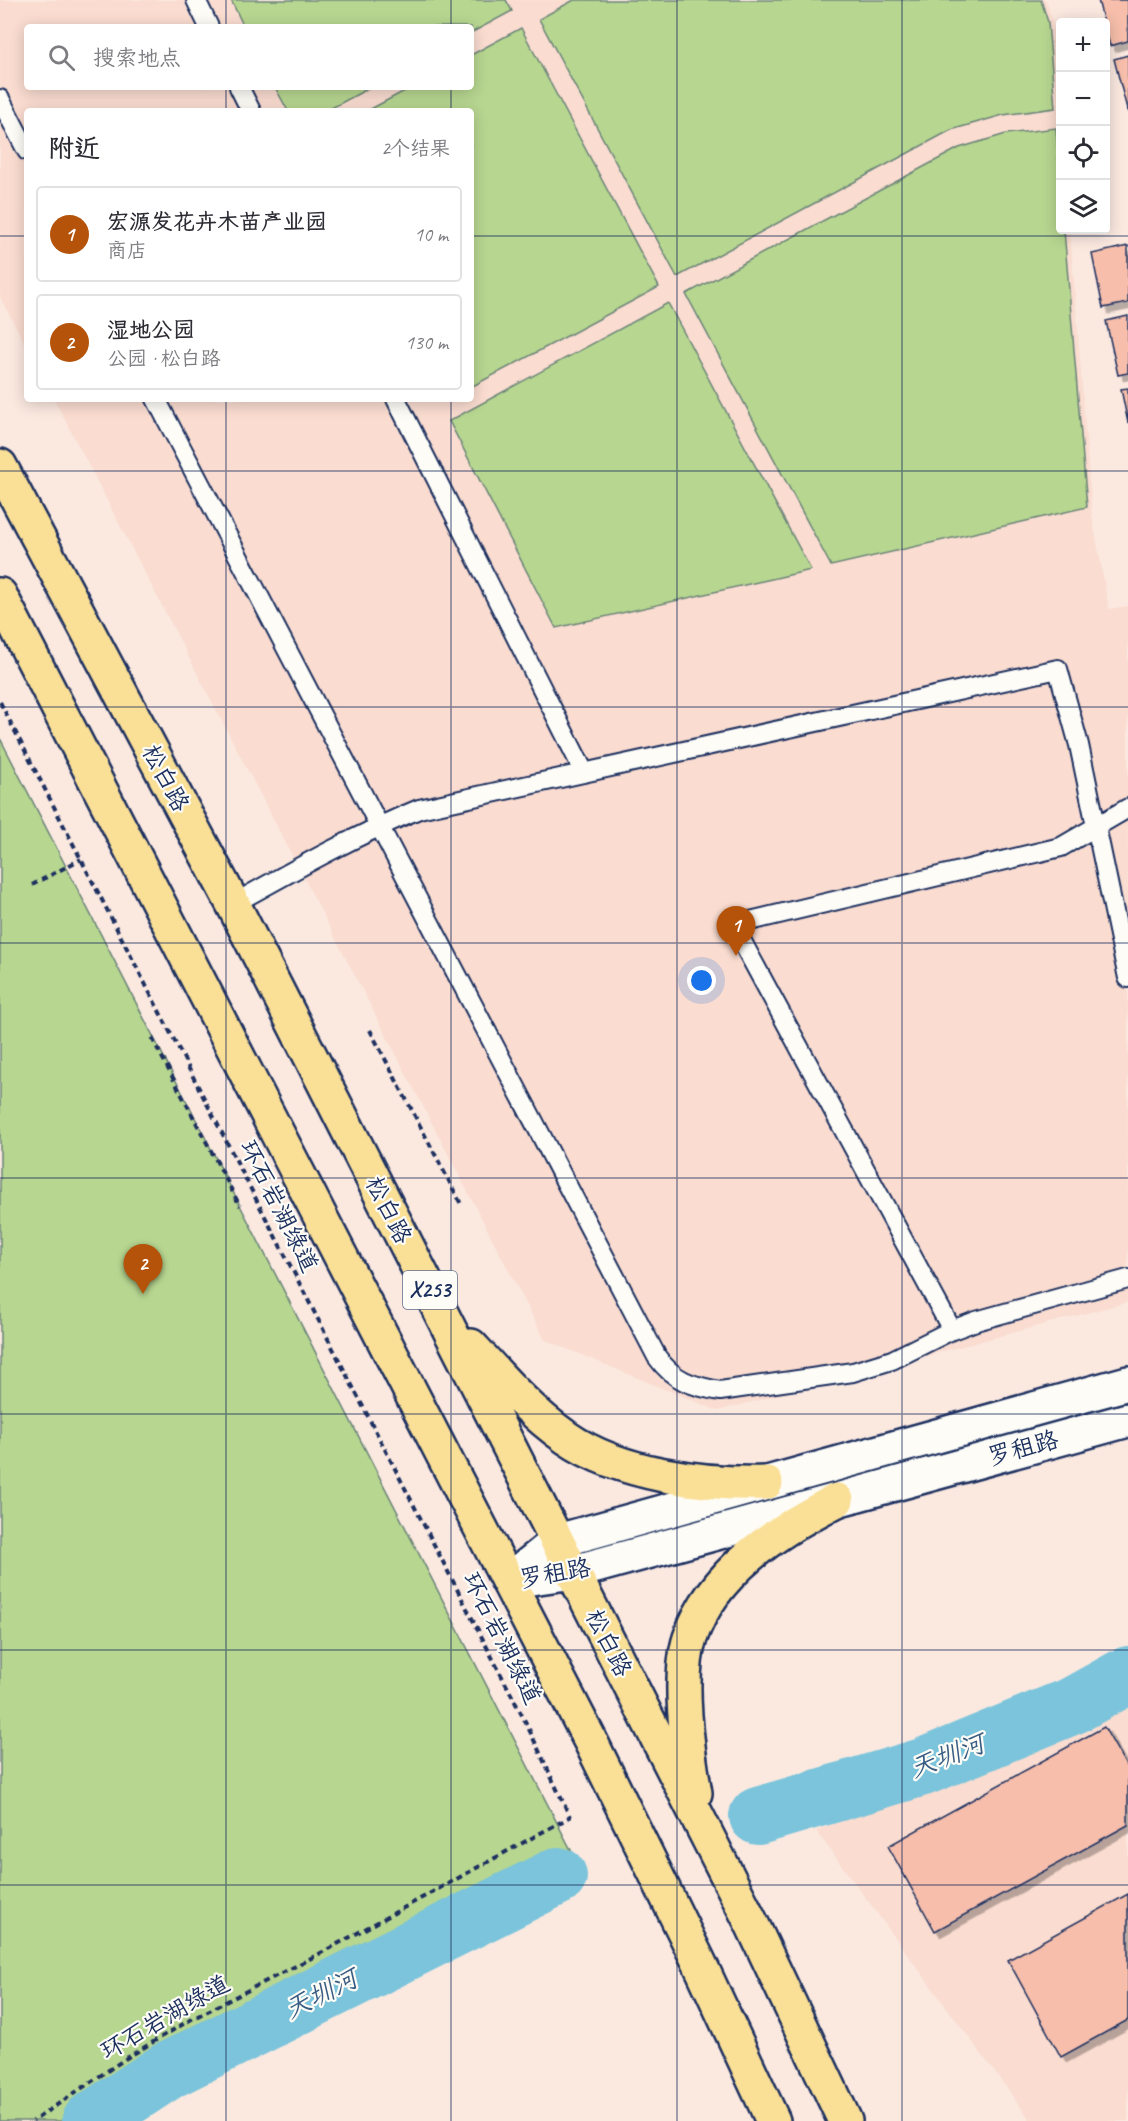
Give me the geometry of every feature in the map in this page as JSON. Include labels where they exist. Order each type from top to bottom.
[{"type":"main road","name":"松白路","points":[[0,466],[234,904],[752,1924],[845,2121]]},
{"type":"main road","name":"X253","points":[[0,595],[591,1742],[699,1962],[773,2121]]},
{"type":"main road","points":[[437,1303],[500,1377],[550,1424],[588,1450],[636,1467],[698,1481],[728,1484],[766,1483]]},
{"type":"main road","points":[[706,1835],[693,1780],[684,1695],[690,1639],[702,1613],[721,1584],[746,1558],[803,1517],[837,1500]]},
{"type":"street","name":"罗租路","points":[[508,1581],[558,1541],[1128,1383]]},
{"type":"street","name":"罗租路","points":[[508,1581],[574,1572],[1128,1420]]},
{"type":"lane","points":[[196,0],[208,24]]},
{"type":"lane","points":[[241,90],[250,108]]},
{"type":"lane","points":[[0,99],[24,145]]},
{"type":"lane","points":[[158,402],[640,1325],[666,1370],[681,1380],[720,1391],[853,1372],[892,1360],[952,1330],[976,1321],[1128,1279]]},
{"type":"lane","points":[[398,402],[584,772]]},
{"type":"lane","points":[[234,904],[379,825],[418,809],[1058,669],[1079,745],[1128,978]]},
{"type":"lane","points":[[952,1330],[733,925],[1061,847],[1128,808]]},
{"type":"path","name":"环石岩湖绿道","points":[[0,702],[527,1725],[570,1817],[319,1954],[190,2020],[128,2057],[33,2121]]},
{"type":"path","points":[[32,885],[81,859]]},
{"type":"path","points":[[370,1030],[462,1206]]},
{"type":"path","points":[[152,1038],[240,1206]]},
{"type":"shaded area","points":[[0,0],[1046,0],[1053,21],[1056,57],[1056,234],[1070,234],[1092,515],[1109,609],[1128,606],[1128,1302],[718,1411],[545,1340],[56,402],[474,402],[474,108],[24,108],[24,342],[0,297]]},
{"type":"shaded area","points":[[1128,1697],[1128,2121],[1031,2121],[816,1831]]},
{"type":"green space","points":[[231,0],[506,0],[512,11],[474,31],[474,24],[243,24]]},
{"type":"green space","points":[[574,0],[1041,0],[1048,22],[1055,108],[1003,115],[951,130],[677,277],[539,19]]},
{"type":"green space","points":[[521,28],[659,287],[474,385],[474,108],[373,108],[406,90],[474,90],[474,53]]},
{"type":"green space","points":[[277,90],[365,90],[332,108],[286,108]]},
{"type":"green space","points":[[1056,128],[1056,234],[1064,234],[1087,507],[831,566],[686,294],[959,148],[1006,134]]},
{"type":"green space","points":[[668,303],[811,570],[556,628],[449,421]]},
{"type":"green space","points":[[0,738],[571,1850],[161,2061],[71,2121],[0,2121]]},
{"type":"building","points":[[1098,0],[1128,0],[1128,41],[1110,46],[1110,18],[1103,18]]},
{"type":"building","points":[[1128,55],[1128,113],[1114,59]]},
{"type":"building","points":[[1128,246],[1128,303],[1103,308],[1092,254]]},
{"type":"building","points":[[1128,316],[1128,373],[1118,375],[1106,321]]},
{"type":"building","points":[[1128,388],[1128,423],[1121,389]]},
{"type":"building","points":[[1104,1727],[1128,1769],[1128,1825],[935,1931],[888,1846]]},
{"type":"building","points":[[1128,1894],[1128,2020],[1061,2057],[1008,1960]]},
{"type":"waterway","name":"天圳河","points":[[758,1816],[923,1767],[1074,1705],[1128,1675]]},
{"type":"waterway","name":"天圳河","points":[[91,2121],[169,2070],[558,1876]]},
{"type":"place","name":"宏源发花卉木苗产业园","points":[[736,956]]},
{"type":"place","name":"湿地公园","points":[[143,1294]]}]
